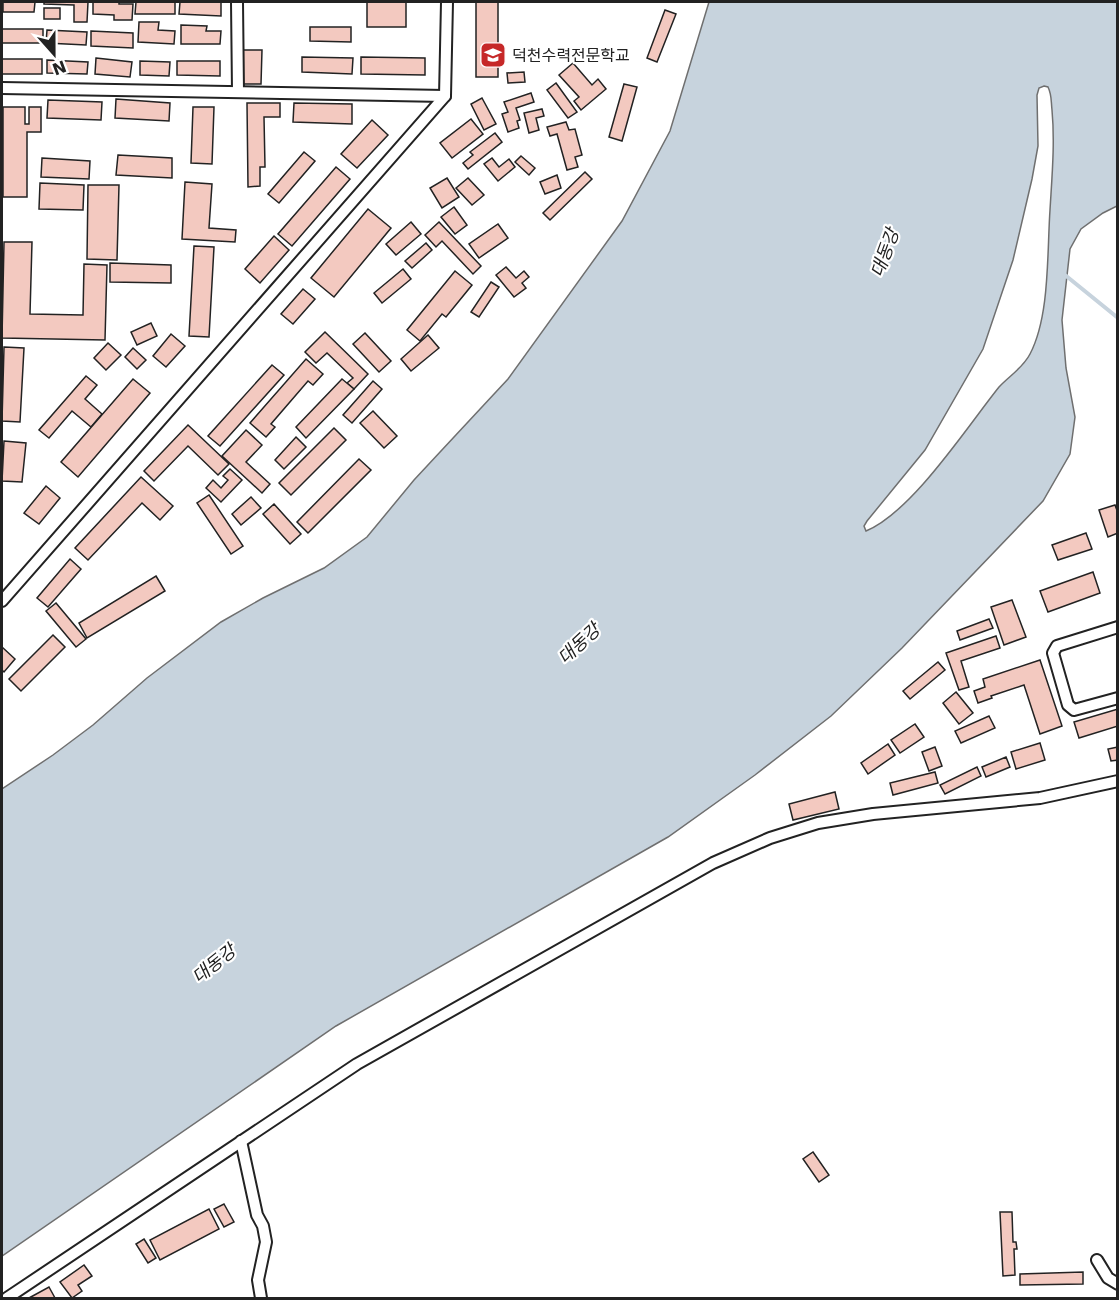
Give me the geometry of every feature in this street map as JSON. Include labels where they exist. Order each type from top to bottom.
[{"type":"street","points":[[237,2],[238,92]]},
{"type":"street","points":[[2,601],[445,96],[447,2]]},
{"type":"street","points":[[2,88],[445,96]]},
{"type":"street","points":[[1118,627],[1057,646],[1053,653],[1068,705],[1074,710],[1118,698]]},
{"type":"street","points":[[7,1299],[357,1064],[743,848],[818,823],[873,814],[1040,798],[1118,781]]},
{"type":"street","points":[[241,1141],[257,1215],[263,1226],[266,1242],[258,1280],[261,1299]]},
{"type":"street","points":[[1097,1260],[1108,1278],[1118,1284]]},
{"type":"water","name":"대동강","points":[[709,2],[1117,2],[1117,206],[1081,229],[1070,249],[1062,320],[1066,368],[1075,417],[1070,454],[1043,501],[902,648],[831,716],[755,775],[668,837],[336,1026],[2,1256],[2,789],[93,725],[147,678],[221,622],[324,568],[367,537],[414,480],[508,379],[622,221],[670,131]],"holes":[[[1048,87],[1053,122],[1053,160],[1046,284],[1041,322],[1030,354],[1024,364],[999,387],[920,488],[884,521],[866,531],[864,526],[867,521],[925,450],[983,349],[1013,260],[1032,179],[1038,146],[1037,95],[1039,88]]]},
{"type":"building","points":[[3,2],[35,2],[34,12],[3,12]]},
{"type":"building","points":[[44,2],[88,2],[87,22],[74,22],[74,5],[44,4]]},
{"type":"building","points":[[93,2],[133,4],[132,20],[114,20],[114,15],[93,14]]},
{"type":"building","points":[[136,2],[175,2],[175,14],[135,14]]},
{"type":"building","points":[[180,2],[221,2],[221,16],[179,14]]},
{"type":"building","points":[[367,2],[406,2],[406,27],[367,27]]},
{"type":"building","points":[[476,2],[498,2],[498,77],[476,77]]},
{"type":"building","points":[[44,8],[60,8],[60,19],[44,19]]},
{"type":"building","points":[[665,10],[676,14],[657,62],[647,58]]},
{"type":"building","points":[[139,22],[159,22],[158,30],[175,31],[174,44],[138,42]]},
{"type":"building","points":[[181,25],[207,26],[206,31],[221,31],[220,44],[181,44]]},
{"type":"building","points":[[310,27],[351,27],[351,42],[310,41]]},
{"type":"building","points":[[2,29],[43,29],[43,43],[2,43]]},
{"type":"building","points":[[47,30],[87,32],[86,45],[46,43]]},
{"type":"building","points":[[91,31],[133,33],[133,48],[91,46]]},
{"type":"building","points":[[243,50],[262,50],[261,84],[242,84]]},
{"type":"building","points":[[302,57],[353,58],[352,74],[302,72]]},
{"type":"building","points":[[361,57],[425,58],[425,75],[361,74]]},
{"type":"building","points":[[96,58],[132,62],[130,77],[95,74]]},
{"type":"building","points":[[2,59],[42,59],[42,74],[2,74]]},
{"type":"building","points":[[47,60],[88,62],[87,74],[47,73]]},
{"type":"building","points":[[140,61],[170,62],[169,76],[140,75]]},
{"type":"building","points":[[177,61],[220,61],[220,76],[177,75]]},
{"type":"building","points":[[573,63],[592,85],[598,79],[606,89],[581,110],[574,101],[579,97],[559,75]]},
{"type":"building","points":[[524,72],[525,82],[508,83],[507,73]]},
{"type":"building","points":[[556,83],[577,112],[568,118],[547,90]]},
{"type":"building","points":[[624,84],[637,87],[622,141],[609,137]]},
{"type":"building","points":[[531,93],[534,102],[516,108],[520,120],[517,121],[519,128],[508,132],[502,114],[508,112],[504,102]]},
{"type":"building","points":[[482,98],[496,124],[484,130],[471,104]]},
{"type":"building","points":[[116,99],[170,103],[169,121],[115,118]]},
{"type":"building","points":[[48,100],[102,102],[101,120],[47,118]]},
{"type":"building","points":[[247,103],[280,103],[280,117],[264,117],[265,167],[260,167],[260,186],[248,187]]},
{"type":"building","points":[[294,103],[352,104],[352,124],[293,122]]},
{"type":"building","points":[[3,107],[25,107],[25,124],[29,124],[29,107],[41,107],[41,132],[27,132],[27,197],[3,197]]},
{"type":"building","points":[[193,107],[214,107],[212,164],[191,163]]},
{"type":"building","points":[[542,109],[544,116],[536,118],[539,130],[529,133],[524,113]]},
{"type":"building","points":[[471,119],[483,134],[452,158],[440,143]]},
{"type":"building","points":[[372,120],[388,135],[357,168],[341,154]]},
{"type":"building","points":[[566,122],[569,130],[575,129],[582,155],[575,157],[578,167],[567,170],[557,134],[550,136],[547,127]]},
{"type":"building","points":[[495,133],[502,142],[468,169],[463,163],[473,155],[470,152]]},
{"type":"building","points":[[304,152],[315,161],[279,203],[268,194]]},
{"type":"building","points":[[118,155],[172,158],[172,178],[116,175]]},
{"type":"building","points":[[521,156],[535,168],[529,175],[515,162]]},
{"type":"building","points":[[42,158],[90,161],[89,179],[41,177]]},
{"type":"building","points":[[492,158],[499,167],[509,159],[515,167],[498,181],[484,164]]},
{"type":"building","points":[[336,167],[350,179],[292,246],[278,234]]},
{"type":"building","points":[[585,172],[592,179],[550,220],[543,213]]},
{"type":"building","points":[[557,175],[561,188],[545,194],[540,182]]},
{"type":"building","points":[[447,178],[459,197],[442,208],[430,188]]},
{"type":"building","points":[[468,178],[484,195],[472,205],[456,188]]},
{"type":"building","points":[[185,182],[212,184],[209,228],[236,230],[235,242],[182,239]]},
{"type":"building","points":[[40,183],[84,185],[83,210],[39,209]]},
{"type":"building","points":[[88,185],[119,185],[117,260],[87,259]]},
{"type":"building","points":[[454,207],[467,225],[455,234],[441,217]]},
{"type":"building","points":[[368,209],[391,228],[334,297],[311,278]]},
{"type":"building","points":[[411,222],[421,234],[396,255],[386,244]]},
{"type":"building","points":[[439,222],[481,266],[473,274],[442,241],[436,247],[425,235]]},
{"type":"building","points":[[498,224],[508,238],[479,258],[469,244]]},
{"type":"building","points":[[274,236],[289,250],[260,283],[245,269]]},
{"type":"building","points":[[4,242],[32,242],[30,314],[83,315],[84,264],[107,265],[105,340],[2,338]]},
{"type":"building","points":[[426,243],[432,250],[412,268],[405,261]]},
{"type":"building","points":[[194,246],[214,247],[209,337],[189,336]]},
{"type":"building","points":[[110,263],[171,265],[171,283],[110,282]]},
{"type":"building","points":[[506,267],[516,278],[524,271],[529,277],[522,283],[526,288],[514,297],[496,275]]},
{"type":"building","points":[[403,269],[411,279],[382,303],[374,293]]},
{"type":"building","points":[[455,271],[472,285],[446,317],[442,314],[420,341],[407,330]]},
{"type":"building","points":[[491,282],[499,287],[479,317],[471,312]]},
{"type":"building","points":[[303,289],[315,299],[293,324],[281,314]]},
{"type":"building","points":[[151,323],[157,336],[137,345],[131,332]]},
{"type":"building","points":[[325,332],[368,374],[354,389],[347,383],[353,378],[327,353],[316,363],[305,352]]},
{"type":"building","points":[[365,333],[391,361],[379,372],[353,344]]},
{"type":"building","points":[[171,334],[185,346],[166,367],[153,356]]},
{"type":"building","points":[[428,335],[439,348],[411,371],[401,359]]},
{"type":"building","points":[[108,343],[121,355],[106,370],[94,358]]},
{"type":"building","points":[[4,347],[24,348],[20,422],[2,421]]},
{"type":"building","points":[[133,348],[146,360],[137,369],[125,357]]},
{"type":"building","points":[[306,359],[323,374],[313,385],[308,381],[271,424],[275,427],[266,437],[250,423]]},
{"type":"building","points":[[272,365],[284,375],[220,446],[208,436]]},
{"type":"building","points":[[86,376],[97,385],[85,399],[102,414],[91,427],[72,411],[49,438],[39,430]]},
{"type":"building","points":[[133,379],[150,393],[78,477],[61,462]]},
{"type":"building","points":[[342,379],[354,389],[306,438],[296,427]]},
{"type":"building","points":[[373,381],[382,389],[352,423],[343,415]]},
{"type":"building","points":[[373,411],[397,436],[384,448],[360,423]]},
{"type":"building","points":[[188,425],[229,464],[218,475],[188,446],[154,481],[144,471]]},
{"type":"building","points":[[334,428],[346,440],[291,495],[279,483]]},
{"type":"building","points":[[246,430],[262,445],[246,462],[270,484],[262,493],[222,456]]},
{"type":"building","points":[[296,437],[306,447],[284,469],[275,460]]},
{"type":"building","points":[[4,441],[26,443],[22,482],[2,481]]},
{"type":"building","points":[[359,459],[371,470],[308,533],[297,522]]},
{"type":"building","points":[[230,469],[242,480],[221,502],[206,488],[213,480],[221,488],[228,480],[223,476]]},
{"type":"building","points":[[141,477],[173,506],[160,520],[142,503],[88,560],[75,548]]},
{"type":"building","points":[[46,486],[60,498],[39,524],[24,513]]},
{"type":"building","points":[[209,495],[243,546],[231,554],[197,503]]},
{"type":"building","points":[[251,497],[261,508],[241,525],[232,514]]},
{"type":"building","points":[[274,504],[301,534],[290,544],[263,514]]},
{"type":"building","points":[[1115,505],[1118,513],[1118,533],[1108,537],[1099,510]]},
{"type":"building","points":[[1086,533],[1092,549],[1058,560],[1052,545]]},
{"type":"building","points":[[70,559],[81,569],[48,607],[37,598]]},
{"type":"building","points":[[1093,572],[1100,593],[1048,612],[1040,591]]},
{"type":"building","points":[[156,576],[165,591],[87,638],[79,623]]},
{"type":"building","points":[[1012,600],[1026,637],[1004,645],[991,607]]},
{"type":"building","points":[[56,603],[86,639],[76,647],[46,611]]},
{"type":"building","points":[[989,619],[993,628],[960,640],[957,631]]},
{"type":"building","points":[[53,635],[65,647],[21,691],[9,679]]},
{"type":"building","points":[[996,636],[1000,648],[961,661],[969,687],[959,690],[946,653]]},
{"type":"building","points":[[2,647],[15,659],[4,672],[2,670]]},
{"type":"building","points":[[1040,660],[1062,726],[1040,734],[1024,685],[978,703],[974,691],[985,687],[983,679]]},
{"type":"building","points":[[938,662],[945,670],[910,699],[903,691]]},
{"type":"building","points":[[956,692],[973,713],[959,724],[943,703]]},
{"type":"building","points":[[1118,709],[1118,726],[1079,738],[1074,722]]},
{"type":"building","points":[[989,716],[995,728],[961,743],[955,731]]},
{"type":"building","points":[[915,724],[924,737],[900,753],[891,740]]},
{"type":"building","points":[[1040,743],[1045,760],[1016,769],[1011,752]]},
{"type":"building","points":[[888,744],[895,755],[868,774],[861,763]]},
{"type":"building","points":[[935,747],[942,766],[929,771],[922,752]]},
{"type":"building","points":[[1118,747],[1118,760],[1111,761],[1108,749]]},
{"type":"building","points":[[1006,757],[1010,767],[986,777],[982,767]]},
{"type":"building","points":[[977,767],[981,776],[945,794],[940,785]]},
{"type":"building","points":[[935,772],[938,783],[893,795],[890,783]]},
{"type":"building","points":[[835,792],[839,809],[793,820],[789,804]]},
{"type":"building","points":[[813,1152],[829,1175],[819,1182],[803,1159]]},
{"type":"building","points":[[224,1204],[234,1222],[224,1227],[214,1209]]},
{"type":"building","points":[[209,1209],[219,1229],[160,1260],[150,1240]]},
{"type":"building","points":[[1000,1212],[1012,1212],[1013,1242],[1016,1242],[1017,1249],[1014,1249],[1015,1275],[1003,1276]]},
{"type":"building","points":[[144,1239],[156,1258],[148,1263],[136,1244]]},
{"type":"building","points":[[84,1265],[92,1276],[78,1285],[82,1291],[72,1298],[60,1282]]},
{"type":"building","points":[[1083,1272],[1083,1284],[1020,1285],[1020,1274]]},
{"type":"building","points":[[49,1287],[55,1298],[29,1298]]},
{"type":"waterway","points":[[1065,275],[1118,318]]},
{"type":"place","name":"덕천수력전문학교","points":[[493,55]]}]
